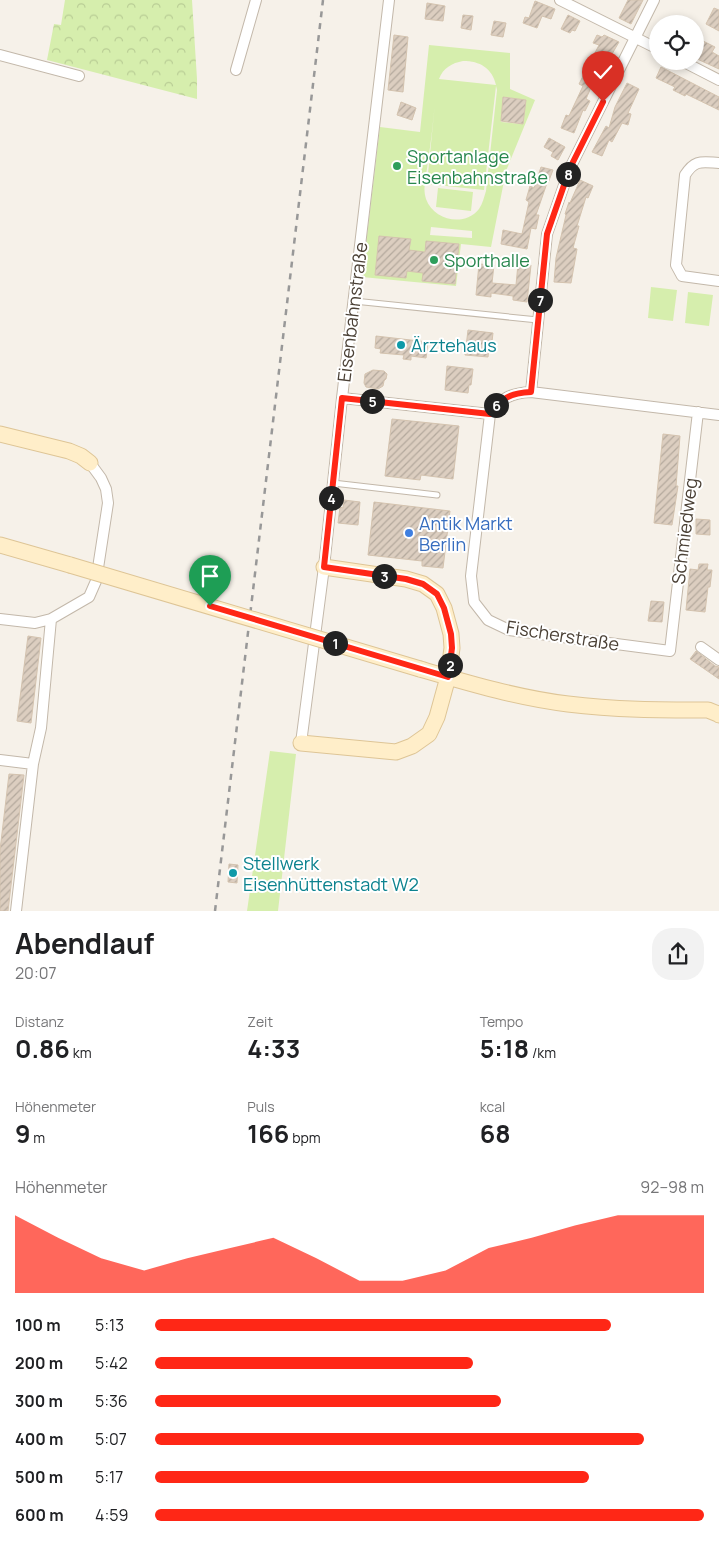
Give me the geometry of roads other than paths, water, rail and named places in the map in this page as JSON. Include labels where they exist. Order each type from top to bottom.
[{"type":"main road","points":[[0,434],[70,451],[90,463]]},
{"type":"main road","points":[[0,545],[420,669],[515,694],[566,704],[634,710],[708,710],[719,716]]},
{"type":"main road","points":[[301,742],[396,752],[412,746],[429,734],[437,717],[448,677],[452,648],[451,634],[444,608],[437,594],[423,584],[406,579],[324,567]]},
{"type":"street","points":[[236,70],[256,0]]},
{"type":"street","name":"Eisenbahnstraße","points":[[301,742],[324,567],[389,0]]},
{"type":"street","points":[[560,0],[649,44]]},
{"type":"street","points":[[531,392],[547,234],[570,168],[654,0]]},
{"type":"street","points":[[0,56],[79,76]]},
{"type":"street","points":[[700,70],[719,80]]},
{"type":"street","points":[[719,163],[697,162],[690,166],[685,174],[676,265],[682,276],[719,281]]},
{"type":"street","points":[[342,398],[490,414],[498,403],[510,396],[531,392],[719,415]]},
{"type":"street","name":"Schmiedweg","points":[[670,651],[698,412]]},
{"type":"street","name":"Fischerstraße","points":[[490,414],[471,576],[474,602],[488,620],[510,630],[670,651]]},
{"type":"street","points":[[0,619],[35,623],[51,619],[90,597],[96,581],[108,503],[106,488],[90,463]]},
{"type":"street","points":[[16,911],[33,764],[41,728],[51,619]]},
{"type":"street","points":[[701,647],[719,660]]},
{"type":"street","points":[[0,760],[33,764]]},
{"type":"lane","points":[[354,301],[538,320]]},
{"type":"lane","points":[[333,483],[437,495]]},
{"type":"railway","points":[[215,911],[323,0]]},
{"type":"place","name":"Sportanlage Eisenbahnstraße","points":[[397,166]]},
{"type":"place","name":"Sporthalle","points":[[434,260]]},
{"type":"place","name":"Ärztehaus","points":[[401,345]]},
{"type":"place","name":"Antik Markt Berlin","points":[[409,533]]},
{"type":"place","name":"Stellwerk Eisenhüttenstadt W2","points":[[233,873]]}]
